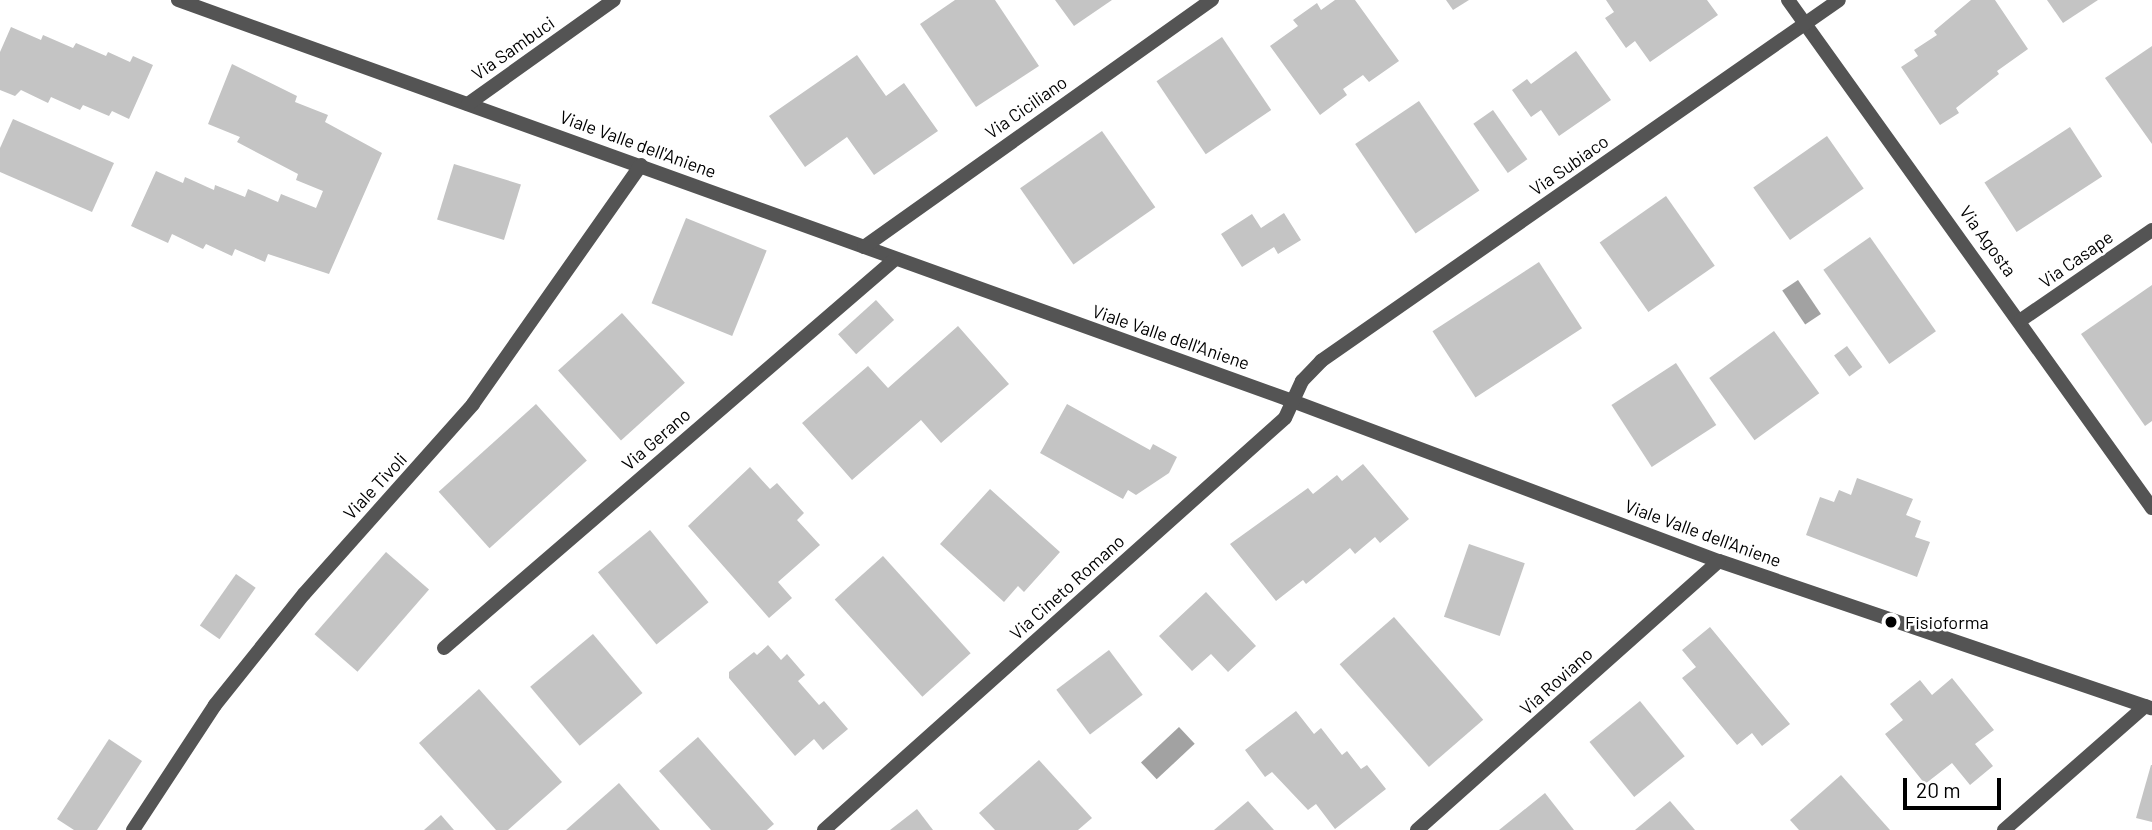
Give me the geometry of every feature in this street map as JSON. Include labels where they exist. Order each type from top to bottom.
[{"type":"street","name":"Viale Valle dell'Aniene","points":[[178,0],[641,165],[894,260],[1295,402],[1719,561],[2148,707]]},
{"type":"street","name":"Via Sambuci","points":[[468,104],[614,0]]},
{"type":"street","name":"Via Ciciliano","points":[[864,247],[1212,0]]},
{"type":"street","name":"Via Agosta","points":[[1788,0],[2021,320],[2152,508]]},
{"type":"street","name":"Via Subiaco","points":[[1321,362],[1839,0]]},
{"type":"street","name":"Viale Tivoli","points":[[133,830],[215,705],[303,594],[473,404],[641,165]]},
{"type":"street","name":"Via Casape","points":[[2021,320],[2152,230]]},
{"type":"street","name":"Via Gerano","points":[[444,648],[894,260]]},
{"type":"street","name":"Via Cineto Romano","points":[[824,830],[1285,418],[1295,402],[1302,382],[1321,362]]},
{"type":"street","name":"Via Roviano","points":[[1418,830],[1719,561]]},
{"type":"street","points":[[2004,830],[2148,707]]},
{"type":"shaded area","points":[[1798,280],[1821,314],[1805,325],[1782,291]]},
{"type":"shaded area","points":[[1179,727],[1195,744],[1157,779],[1141,762]]},
{"type":"building","points":[[955,0],[995,0],[1039,66],[976,107],[920,24]]},
{"type":"building","points":[[1055,0],[1112,0],[1074,26]]},
{"type":"building","points":[[1335,0],[1355,0],[1399,61],[1369,82],[1363,75],[1343,89],[1347,95],[1320,115],[1270,46],[1298,26],[1293,20],[1317,3],[1321,10]]},
{"type":"building","points":[[1446,0],[1469,0],[1453,10]]},
{"type":"building","points":[[1606,0],[1707,0],[1718,15],[1650,62],[1635,41],[1626,48],[1605,18],[1614,12]]},
{"type":"building","points":[[1971,0],[1995,0],[2028,49],[1997,71],[1999,74],[1956,108],[1959,113],[1940,125],[1901,67],[1918,56],[1914,50],[1937,35],[1934,31]]},
{"type":"building","points":[[2047,0],[2098,0],[2063,23]]},
{"type":"building","points":[[11,27],[41,40],[43,35],[73,48],[76,43],[106,56],[108,52],[130,62],[133,56],[153,65],[129,119],[112,111],[109,116],[83,105],[80,110],[51,97],[48,103],[21,90],[15,96],[0,90],[0,52]]},
{"type":"building","points":[[1222,37],[1271,110],[1206,154],[1157,81]]},
{"type":"building","points":[[2152,46],[2152,144],[2105,78]]},
{"type":"building","points":[[1576,51],[1611,100],[1559,136],[1541,110],[1531,117],[1512,90],[1527,79],[1531,84]]},
{"type":"building","points":[[857,55],[886,96],[904,83],[938,131],[874,175],[847,137],[805,167],[769,116]]},
{"type":"building","points":[[232,64],[297,96],[295,102],[328,115],[325,122],[382,153],[329,274],[268,254],[265,262],[235,249],[232,256],[206,244],[203,249],[172,234],[168,243],[131,226],[156,171],[183,183],[185,177],[214,190],[215,185],[245,197],[248,189],[278,202],[281,194],[316,208],[323,191],[296,180],[298,174],[237,142],[240,137],[208,124]]},
{"type":"building","points":[[1419,101],[1479,191],[1416,234],[1355,144]]},
{"type":"building","points":[[1493,110],[1527,159],[1508,173],[1473,124]]},
{"type":"building","points":[[13,119],[114,163],[92,212],[0,172],[0,148]]},
{"type":"building","points":[[2070,127],[2102,176],[2017,232],[1984,183]]},
{"type":"building","points":[[1102,131],[1155,207],[1073,265],[1020,188]]},
{"type":"building","points":[[1827,136],[1864,188],[1790,240],[1753,188]]},
{"type":"building","points":[[454,164],[521,184],[504,240],[437,219]]},
{"type":"building","points":[[1666,196],[1715,266],[1648,312],[1600,242]]},
{"type":"building","points":[[1284,213],[1301,240],[1278,254],[1274,247],[1242,267],[1221,234],[1252,214],[1261,228]]},
{"type":"building","points":[[686,218],[767,251],[732,336],[652,303]]},
{"type":"building","points":[[1870,237],[1936,331],[1889,364],[1823,270]]},
{"type":"building","points":[[1539,262],[1582,328],[1476,397],[1432,331]]},
{"type":"building","points":[[2152,285],[2152,421],[2145,426],[2081,334]]},
{"type":"building","points":[[876,300],[894,320],[856,354],[838,334]]},
{"type":"building","points":[[622,313],[685,383],[621,440],[558,371]]},
{"type":"building","points":[[958,326],[1009,384],[941,443],[921,420],[852,480],[802,423],[868,366],[888,388]]},
{"type":"building","points":[[1774,331],[1819,393],[1755,440],[1709,378]]},
{"type":"building","points":[[1847,346],[1862,367],[1849,376],[1834,355]]},
{"type":"building","points":[[1676,363],[1716,425],[1652,467],[1611,405]]},
{"type":"building","points":[[536,404],[587,460],[490,548],[439,492]]},
{"type":"building","points":[[1067,404],[1150,450],[1153,444],[1177,457],[1169,473],[1136,495],[1128,490],[1123,499],[1040,453]]},
{"type":"building","points":[[1363,464],[1409,519],[1380,543],[1375,537],[1355,554],[1350,548],[1306,584],[1303,580],[1276,601],[1230,544],[1308,488],[1313,494],[1337,475],[1342,481]]},
{"type":"building","points":[[750,467],[770,489],[777,483],[804,513],[797,520],[820,545],[778,582],[792,598],[769,618],[688,526]]},
{"type":"building","points":[[1857,478],[1913,499],[1906,515],[1921,521],[1915,537],[1930,542],[1917,577],[1806,535],[1820,497],[1834,502],[1839,490],[1851,495]]},
{"type":"building","points":[[990,489],[1060,552],[1024,592],[1018,586],[1004,602],[940,544]]},
{"type":"building","points":[[650,530],[709,602],[656,644],[598,572]]},
{"type":"building","points":[[1469,544],[1525,563],[1500,636],[1444,617]]},
{"type":"building","points":[[386,552],[429,589],[358,672],[314,634]]},
{"type":"building","points":[[883,556],[971,653],[922,697],[835,599]]},
{"type":"building","points":[[236,574],[256,588],[220,639],[200,626]]},
{"type":"building","points":[[1206,592],[1256,646],[1228,672],[1211,654],[1192,671],[1159,636]]},
{"type":"building","points":[[1394,617],[1483,720],[1429,767],[1340,664]]},
{"type":"building","points":[[1710,627],[1790,724],[1762,746],[1752,733],[1737,745],[1682,678],[1696,667],[1682,650]]},
{"type":"building","points":[[593,634],[642,693],[580,746],[530,687]]},
{"type":"building","points":[[768,645],[781,660],[787,654],[805,675],[798,681],[819,705],[824,701],[848,729],[823,750],[814,739],[795,756],[729,678],[729,672],[754,652],[757,655]]},
{"type":"building","points":[[1109,650],[1143,695],[1090,734],[1056,690]]},
{"type":"building","points":[[1952,678],[1994,730],[1975,744],[1993,766],[1970,785],[1952,763],[1925,784],[1885,734],[1903,720],[1890,704],[1920,680],[1932,695]]},
{"type":"building","points":[[479,689],[562,782],[508,830],[496,830],[419,743]]},
{"type":"building","points":[[1640,701],[1685,756],[1634,797],[1589,742]]},
{"type":"building","points":[[1296,711],[1314,734],[1321,728],[1342,755],[1347,751],[1361,769],[1367,765],[1386,789],[1335,829],[1316,804],[1308,810],[1272,772],[1265,777],[1245,750]]},
{"type":"building","points":[[698,737],[774,824],[767,830],[711,830],[659,771]]},
{"type":"building","points":[[109,739],[142,761],[97,830],[74,830],[57,819]]},
{"type":"building","points":[[1039,760],[1092,818],[1078,830],[995,830],[979,813]]},
{"type":"building","points":[[2152,765],[2152,822],[2136,818]]},
{"type":"building","points":[[1841,775],[1890,830],[1799,830],[1790,820]]},
{"type":"building","points":[[619,783],[660,830],[566,830]]},
{"type":"building","points":[[1545,793],[1574,830],[1499,830]]},
{"type":"building","points":[[1248,801],[1274,830],[1214,830]]},
{"type":"building","points":[[1670,801],[1695,830],[1635,830]]},
{"type":"building","points":[[917,809],[933,830],[890,830]]},
{"type":"building","points":[[441,815],[454,830],[424,830]]},
{"type":"place","name":"Fisioforma","points":[[1891,622]]}]
